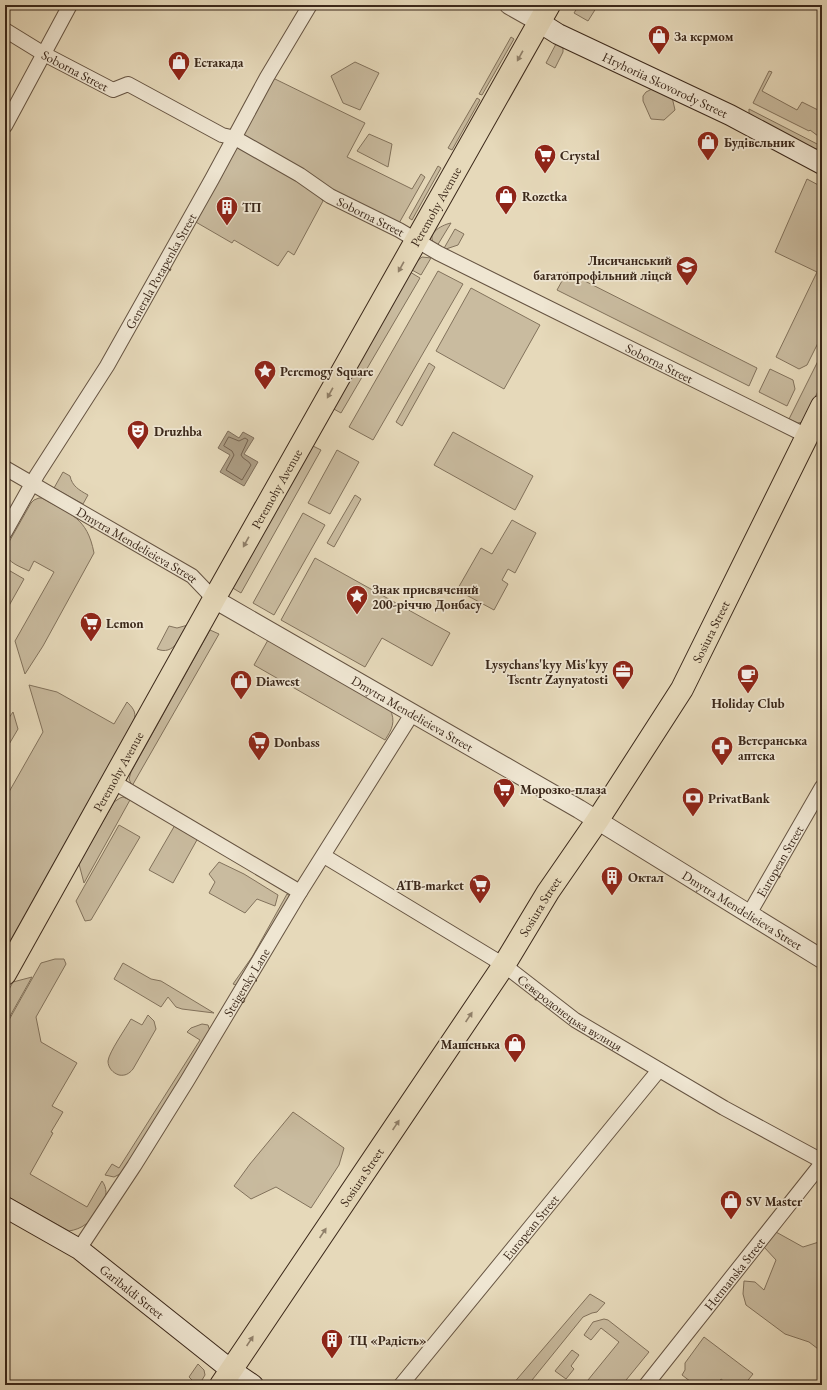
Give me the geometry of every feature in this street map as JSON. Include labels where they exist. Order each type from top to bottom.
[{"type":"main road","name":"Hryhoriia Skovorody Street","points":[[544,14],[558,34],[730,115],[822,164]]},
{"type":"main road","name":"Peremohy Avenue","points":[[5,974],[214,599],[544,14]]},
{"type":"main road","name":"Sosiura Street","points":[[226,1377],[504,965],[548,892],[597,821],[682,689],[822,406]]},
{"type":"main road","name":"Garibaldi Street","points":[[5,1207],[79,1249],[226,1377],[253,1385]]},
{"type":"street","points":[[5,126],[70,5]]},
{"type":"street","name":"Generala Potapenka Street","points":[[5,532],[32,484],[107,366],[267,78],[310,5]]},
{"type":"street","name":"Hryhoriia Skovorody Street","points":[[509,5],[544,14]]},
{"type":"street","name":"Soborna Street","points":[[5,30],[44,54],[113,90],[128,84],[222,135],[235,138],[300,174],[330,196],[416,240],[438,253],[808,436]]},
{"type":"street","name":"Dmytra Mendelieieva Street","points":[[5,468],[192,576],[214,599],[597,821],[822,959]]},
{"type":"street","name":"Steigersky Lane","points":[[79,1249],[183,1088],[300,892],[412,714]]},
{"type":"street","points":[[112,781],[300,892]]},
{"type":"street","name":"European Street","points":[[749,914],[818,802],[822,787]]},
{"type":"street","name":"Сєвєродонецька вулиця","points":[[324,856],[504,965],[575,1020],[724,1108],[822,1162]]},
{"type":"street","name":"European Street","points":[[401,1385],[659,1070]]},
{"type":"street","name":"Hetmanska Street","points":[[646,1385],[822,1162]]},
{"type":"shaded area","points":[[579,5],[598,5],[588,21],[574,13]]},
{"type":"shaded area","points":[[511,37],[514,39],[482,95],[479,94]]},
{"type":"shaded area","points":[[557,42],[563,46],[563,52],[555,68],[546,63]]},
{"type":"shaded area","points":[[355,62],[379,73],[360,110],[343,103],[331,76]]},
{"type":"shaded area","points":[[769,71],[772,72],[762,91],[797,110],[802,102],[822,112],[822,137],[753,103]]},
{"type":"shaded area","points":[[273,78],[365,123],[347,157],[412,189],[421,174],[425,177],[398,225],[331,191],[246,140],[243,130]]},
{"type":"shaded area","points":[[652,89],[672,97],[675,110],[664,120],[651,119],[643,101],[643,96],[646,92]]},
{"type":"shaded area","points":[[477,98],[480,100],[452,150],[448,148]]},
{"type":"shaded area","points":[[749,109],[821,146],[815,150],[749,114]]},
{"type":"shaded area","points":[[369,134],[392,144],[388,167],[357,151]]},
{"type":"shaded area","points":[[237,146],[312,189],[323,201],[294,255],[288,251],[278,266],[234,240],[232,243],[194,221]]},
{"type":"shaded area","points":[[438,166],[441,168],[412,220],[409,218]]},
{"type":"shaded area","points":[[807,179],[822,187],[822,335],[807,365],[799,369],[776,357],[817,272],[775,252]]},
{"type":"shaded area","points":[[451,223],[437,246],[433,242],[433,234],[438,228]]},
{"type":"shaded area","points":[[455,229],[464,234],[458,245],[443,250]]},
{"type":"shaded area","points":[[422,257],[431,258],[421,275],[412,270],[416,262]]},
{"type":"shaded area","points":[[438,271],[463,284],[373,440],[349,427]]},
{"type":"shaded area","points":[[410,272],[420,278],[341,413],[332,408]]},
{"type":"shaded area","points":[[567,272],[757,368],[749,386],[557,290]]},
{"type":"shaded area","points":[[471,288],[540,325],[504,389],[436,351]]},
{"type":"shaded area","points":[[822,353],[822,383],[803,422],[798,423],[789,419]]},
{"type":"shaded area","points":[[429,363],[435,367],[402,426],[396,422]]},
{"type":"shaded area","points":[[770,369],[793,380],[795,389],[787,406],[759,392]]},
{"type":"shaded area","points":[[453,432],[533,476],[515,510],[434,465]]},
{"type":"shaded area","points":[[311,445],[321,450],[241,593],[231,587]]},
{"type":"shaded area","points":[[337,450],[359,462],[330,514],[308,503]]},
{"type":"shaded area","points":[[63,472],[70,476],[76,487],[88,495],[83,504],[54,488]]},
{"type":"shaded area","points":[[355,495],[361,499],[334,547],[327,543]]},
{"type":"shaded area","points":[[39,498],[42,498],[69,513],[82,524],[91,541],[94,553],[43,646],[25,674],[15,641],[54,572],[34,561],[29,571],[13,563],[7,557],[5,549],[31,503]]},
{"type":"shaded area","points":[[303,513],[325,525],[274,615],[253,603]]},
{"type":"shaded area","points":[[512,520],[536,533],[515,573],[508,569],[502,580],[508,584],[494,610],[457,590],[481,548],[492,554]]},
{"type":"shaded area","points":[[315,558],[450,633],[432,666],[382,638],[365,667],[281,620]]},
{"type":"shaded area","points":[[5,568],[24,579],[6,611],[5,610]]},
{"type":"shaded area","points":[[188,625],[180,640],[172,648],[168,650],[157,649],[169,626],[177,628]]},
{"type":"shaded area","points":[[210,630],[219,634],[132,786],[129,779],[131,772]]},
{"type":"shaded area","points":[[268,640],[390,709],[393,722],[390,732],[385,740],[254,665]]},
{"type":"shaded area","points":[[29,685],[57,692],[114,724],[127,702],[134,710],[135,717],[5,951],[5,799],[43,732]]},
{"type":"shaded area","points":[[13,712],[18,729],[8,746],[5,728],[7,721]]},
{"type":"shaded area","points":[[123,797],[130,800],[84,883],[79,864],[114,802]]},
{"type":"shaded area","points":[[119,825],[140,837],[91,920],[85,921],[76,901]]},
{"type":"shaded area","points":[[175,825],[198,838],[173,883],[149,870]]},
{"type":"shaded area","points":[[219,862],[244,874],[278,895],[275,906],[257,899],[245,913],[209,893],[215,882],[209,874]]},
{"type":"shaded area","points":[[287,894],[290,896],[237,985],[233,984],[252,957]]},
{"type":"shaded area","points":[[55,959],[64,959],[66,964],[36,1017],[41,1042],[77,1063],[52,1106],[63,1112],[30,1174],[87,1207],[102,1181],[106,1192],[103,1205],[96,1216],[82,1227],[69,1231],[5,1195],[5,1027],[41,963]]},
{"type":"shaded area","points":[[123,963],[151,979],[161,981],[214,1013],[176,1007],[168,997],[161,1007],[114,979]]},
{"type":"shaded area","points":[[32,977],[5,1025],[5,997],[13,982]]},
{"type":"shaded area","points":[[148,1015],[154,1021],[156,1029],[133,1069],[125,1075],[119,1075],[113,1072],[108,1064],[108,1061],[118,1040],[131,1019],[142,1025]]},
{"type":"shaded area","points":[[202,1024],[208,1025],[210,1031],[122,1173],[114,1177],[105,1175],[112,1164],[119,1168],[200,1040],[187,1032],[191,1028]]},
{"type":"shaded area","points":[[293,1112],[344,1148],[339,1165],[311,1208],[276,1187],[251,1199],[234,1186],[250,1164]]},
{"type":"shaded area","points":[[776,1232],[803,1247],[822,1241],[822,1352],[809,1342],[785,1334],[746,1305],[743,1294],[744,1281],[755,1282],[764,1290],[776,1260],[764,1247]]},
{"type":"shaded area","points":[[590,1294],[605,1303],[597,1312],[583,1317],[528,1385],[512,1385]]},
{"type":"shaded area","points":[[604,1319],[608,1320],[649,1352],[622,1385],[591,1385],[592,1384],[588,1380],[619,1342],[601,1328],[591,1340],[584,1335],[593,1322]]},
{"type":"shaded area","points":[[704,1337],[753,1374],[744,1385],[729,1385],[721,1379],[716,1385],[695,1385],[682,1375],[685,1370],[685,1363]]},
{"type":"shaded area","points":[[572,1350],[579,1355],[571,1366],[574,1369],[566,1379],[555,1371]]},
{"type":"shaded area","points":[[198,1364],[204,1370],[205,1375],[199,1385],[197,1385],[189,1377]]},
{"type":"water","points":[[228,431],[239,438],[243,432],[254,438],[244,454],[258,462],[244,486],[220,472],[230,455],[218,448]]},
{"type":"place","name":"За кермом","points":[[659,56]]},
{"type":"place","name":"Естакада","points":[[179,82]]},
{"type":"place","name":"Будівельник","points":[[708,162]]},
{"type":"place","name":"Crystal","points":[[545,174]]},
{"type":"place","name":"Rozetka","points":[[506,216]]},
{"type":"place","name":"ТП","points":[[227,226]]},
{"type":"place","name":"Лисичанський багатопрофільний ліцей","points":[[687,286]]},
{"type":"place","name":"Peremogy Square","points":[[265,390]]},
{"type":"place","name":"Druzhba","points":[[138,450]]},
{"type":"place","name":"Знак присвячений 200-річчю Донбасу","points":[[357,616]]},
{"type":"place","name":"Lemon","points":[[91,642]]},
{"type":"place","name":"Lysychansʹkyy Misʹkyy Tsentr Zaynyatosti","points":[[623,690]]},
{"type":"place","name":"Holiday Club","points":[[748,694]]},
{"type":"place","name":"Diawest","points":[[241,700]]},
{"type":"place","name":"Donbass","points":[[259,762]]},
{"type":"place","name":"Ветеранська аптека","points":[[722,766]]},
{"type":"place","name":"Морозко-плаза","points":[[504,808]]},
{"type":"place","name":"PrivatBank","points":[[693,818]]},
{"type":"place","name":"Октал","points":[[612,896]]},
{"type":"place","name":"ATB-market","points":[[480,904]]},
{"type":"place","name":"Машенька","points":[[515,1064]]},
{"type":"place","name":"SV Master","points":[[731,1220]]},
{"type":"place","name":"ТЦ «Радість»","points":[[332,1360]]}]
